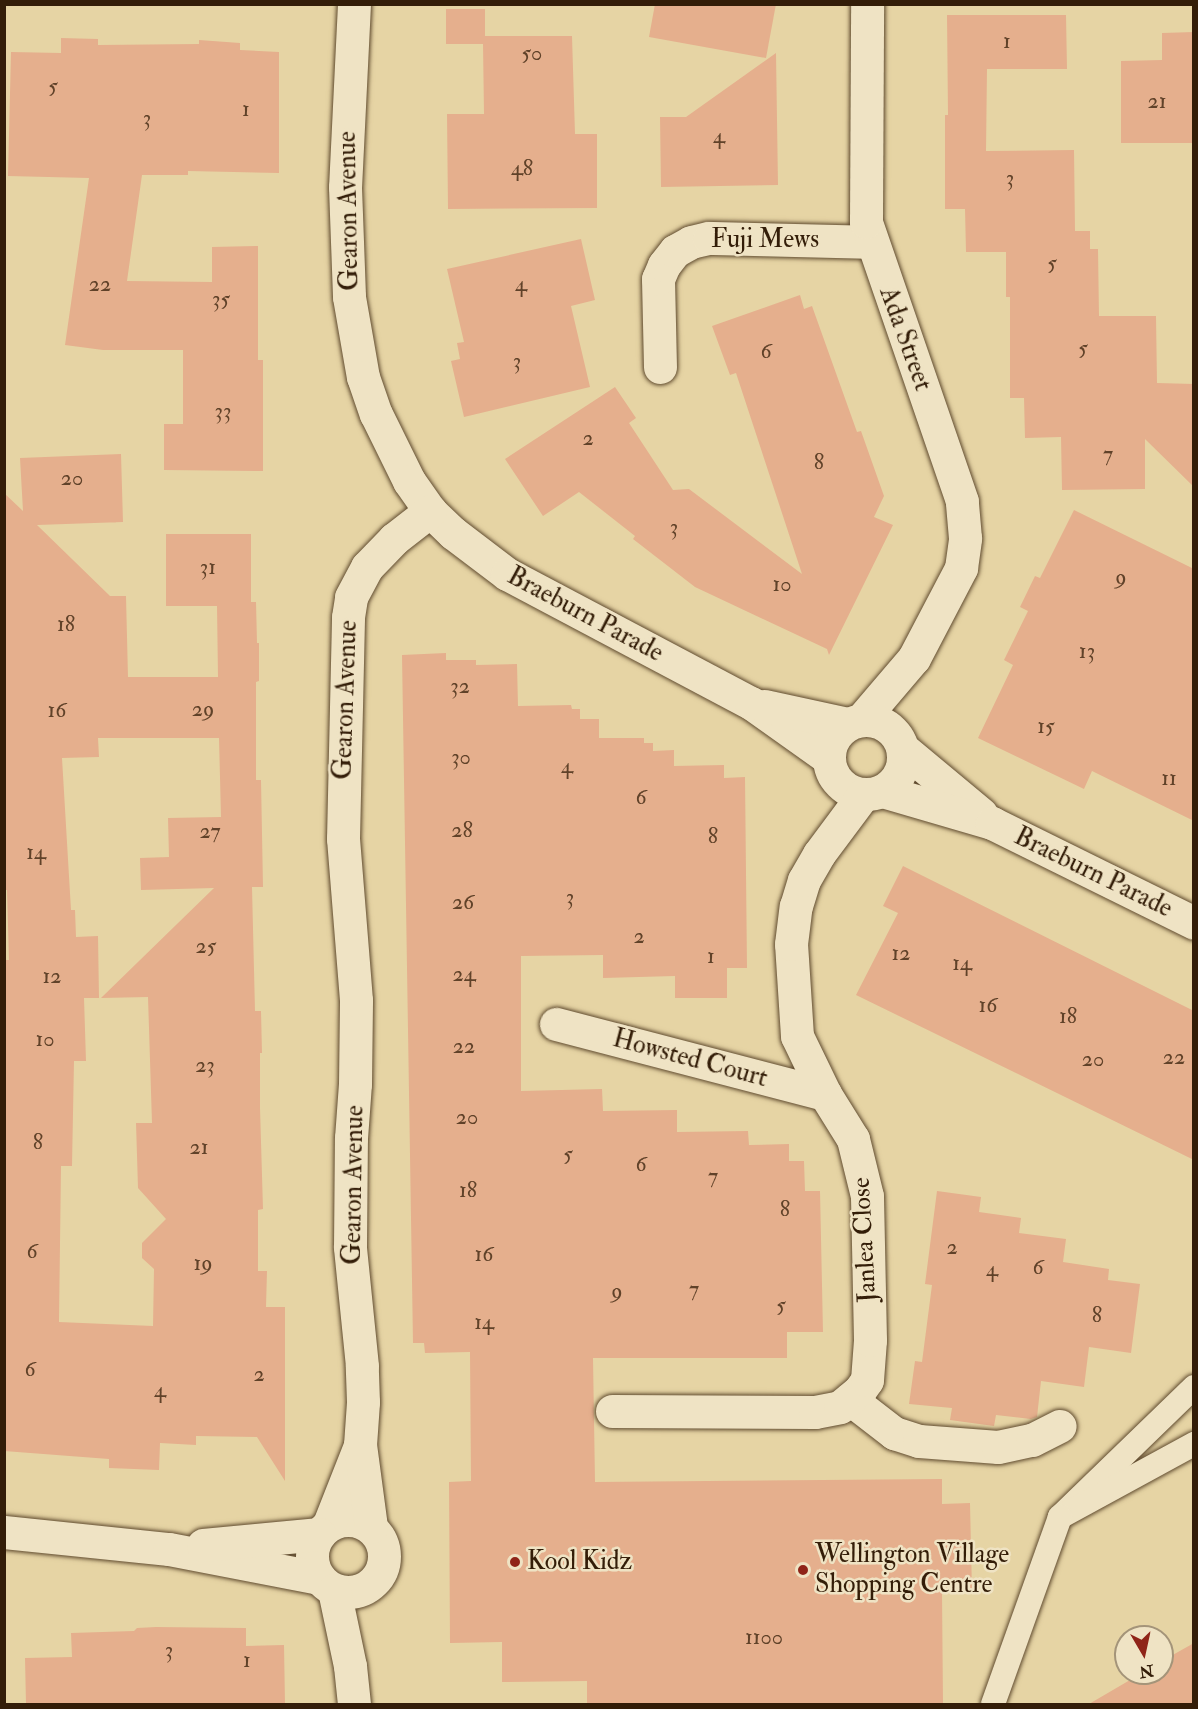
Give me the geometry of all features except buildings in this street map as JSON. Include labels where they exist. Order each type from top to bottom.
[{"type":"street","name":"Gearon Avenue","points":[[354,4],[345,187],[349,297],[363,377],[376,414],[409,481],[430,511],[394,539],[367,567],[351,597],[348,617],[343,839],[356,1000],[350,1247],[362,1375],[360,1445],[370,1527]]},
{"type":"street","name":"Ada Street","points":[[855,722],[914,658],[961,568],[964,538],[962,501],[870,242],[866,222],[867,4]]},
{"type":"street","name":"Fuji Mews","points":[[660,367],[658,279],[664,265],[675,251],[691,242],[709,238],[870,242]]},
{"type":"street","name":"Braeburn Parade","points":[[430,511],[453,533],[507,574],[751,703],[831,767]]},
{"type":"street","name":"Ada Street","points":[[900,742],[914,658]]},
{"type":"street","name":"Braeburn Parade","points":[[751,703],[855,722]]},
{"type":"street","points":[[855,722],[887,726],[900,742],[900,774],[892,784],[873,793],[842,786],[831,767],[832,738],[855,722]]},
{"type":"street","name":"Braeburn Parade","points":[[900,742],[992,823]]},
{"type":"street","name":"Janlea Close","points":[[819,854],[831,767]]},
{"type":"street","name":"Braeburn Parade","points":[[873,793],[992,823],[1194,923]]},
{"type":"street","name":"Janlea Close","points":[[850,1400],[867,1380],[869,1370],[867,1196],[853,1139],[825,1094],[797,1036],[792,944],[796,906],[804,880],[819,854],[873,793]]},
{"type":"street","name":"Howsted Court","points":[[556,1024],[825,1094]]},
{"type":"street","points":[[612,1411],[814,1412],[840,1407],[850,1400],[894,1433],[919,1441],[998,1447],[1032,1440],[1060,1426]]},
{"type":"street","name":"Gearon Avenue","points":[[324,1529],[360,1445]]},
{"type":"street","points":[[4,1532],[169,1549],[327,1584],[353,1592],[371,1584],[379,1576],[385,1555],[383,1544],[370,1527],[350,1520],[324,1529],[169,1549]]},
{"type":"street","points":[[324,1529],[311,1556],[313,1568],[327,1584],[350,1666],[354,1704]]},
{"type":"street","points":[[350,1666],[371,1584]]},
{"type":"lane","points":[[993,1704],[1060,1517],[1194,1387]]},
{"type":"lane","points":[[1060,1517],[1194,1444]]},
{"type":"place","name":"Kool Kidz","points":[[515,1562]]},
{"type":"place","name":"Wellington Village Shopping Centre","points":[[803,1570]]}]
